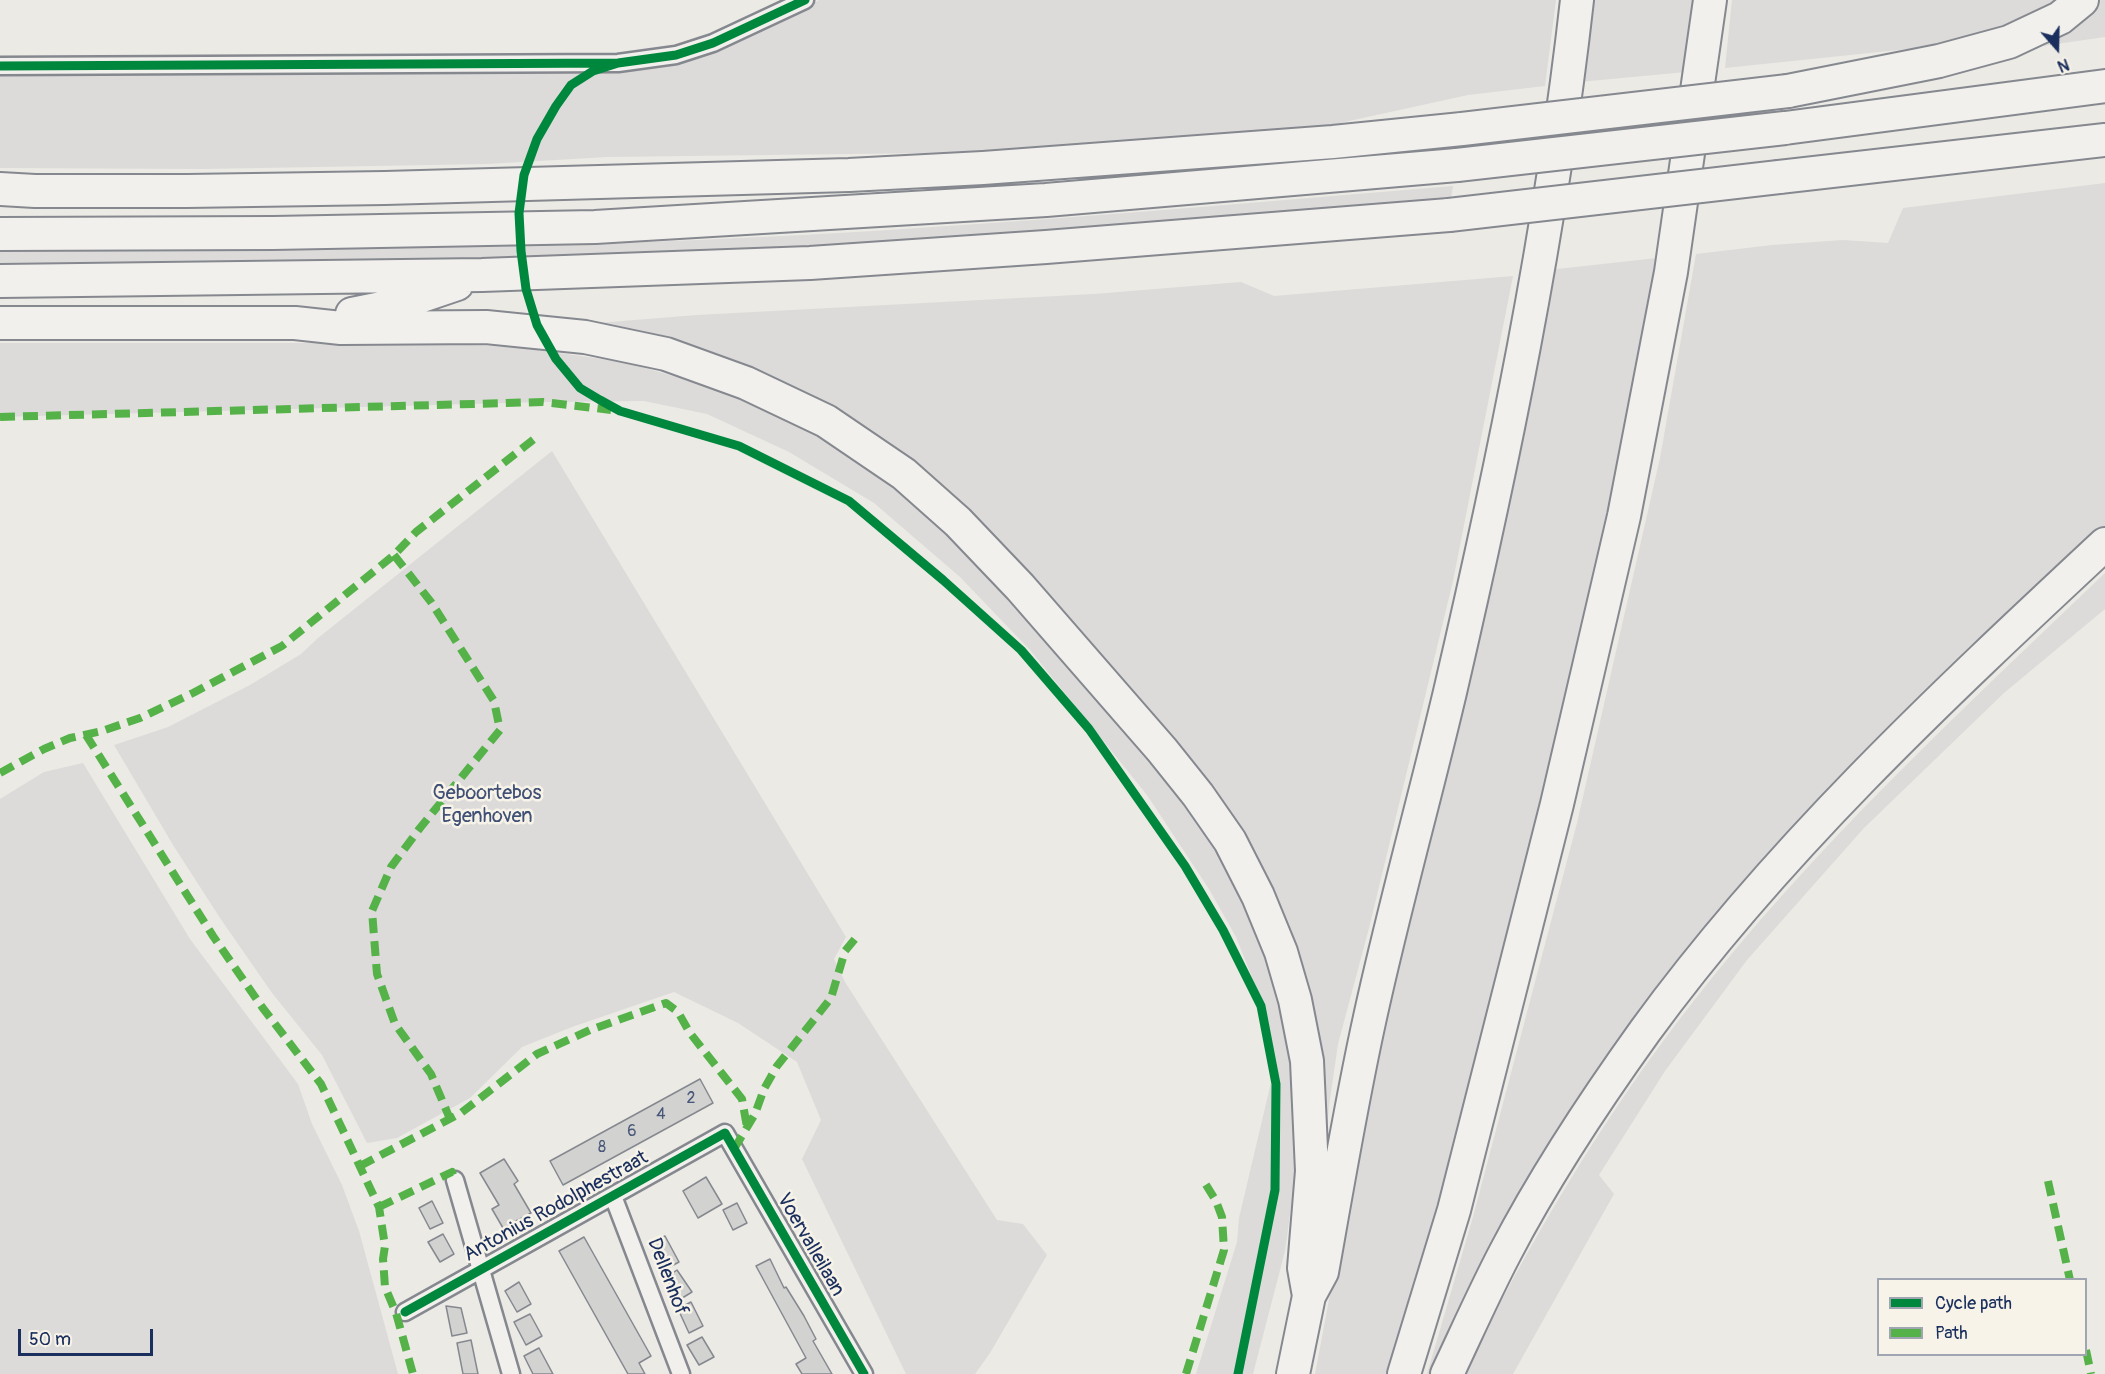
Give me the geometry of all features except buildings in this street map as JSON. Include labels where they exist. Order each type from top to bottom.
[{"type":"highway","points":[[1293,1374],[1309,1296],[1322,1272],[1369,1021],[1449,695],[1493,501],[1532,307],[1569,71],[1577,0]]},
{"type":"highway","points":[[1404,1374],[1457,1199],[1557,804],[1624,516],[1671,272],[1710,0]]},
{"type":"highway","points":[[0,189],[187,191],[362,189],[849,175],[983,168],[1333,142],[1788,91],[1939,61],[2009,42],[2060,18],[2082,0]]},
{"type":"highway","points":[[0,234],[273,233],[595,227],[1046,200],[1457,165],[1785,128],[2105,86]]},
{"type":"highway","points":[[0,280],[482,275],[810,263],[1449,215],[2105,140]]},
{"type":"highway","points":[[295,323],[392,306],[482,275]]},
{"type":"highway","points":[[0,323],[295,323],[341,328],[486,327],[585,337],[666,354],[746,383],[826,422],[904,474],[958,522],[1020,587],[1162,750],[1198,795],[1230,841],[1258,896],[1281,952],[1295,1000],[1307,1061],[1312,1151],[1305,1268],[1309,1296]]},
{"type":"highway","points":[[1447,1374],[1506,1251],[1564,1151],[1645,1032],[1698,964],[1763,885],[1862,780],[2105,544]]},
{"type":"street","points":[[0,66],[618,63],[676,55],[713,43],[805,0]]},
{"type":"street","name":"Antonius Rodolphestraat","points":[[405,1312],[724,1133]]},
{"type":"street","name":"Voervalleilaan","points":[[724,1133],[864,1374]]},
{"type":"street","points":[[454,1180],[479,1259],[510,1374]]},
{"type":"street","name":"Dellenhof","points":[[613,1196],[681,1374]]},
{"type":"green space","points":[[819,0],[1556,0],[1545,86],[1468,95],[1317,128],[1011,152],[607,157],[487,164],[203,169],[0,168],[0,71],[672,63],[808,7]]},
{"type":"green space","points":[[1590,0],[1694,0],[1686,72],[1579,82]]},
{"type":"green space","points":[[1732,0],[2057,0],[2002,30],[1937,46],[1725,68]]},
{"type":"green space","points":[[2101,0],[2105,0],[2105,37],[2036,47]]},
{"type":"green space","points":[[2105,183],[2105,528],[1834,790],[1487,1262],[1431,1374],[1427,1374],[1473,1217],[1577,823],[1660,458],[1696,254],[1843,240],[1888,243],[1903,208]]},
{"type":"green space","points":[[1453,186],[1451,198],[1146,225],[914,241],[522,258],[0,264],[0,251],[402,248],[804,235],[1048,219]]},
{"type":"green space","points":[[1657,258],[1608,517],[1549,778],[1420,1285],[1393,1374],[1315,1374],[1361,1129],[1548,270]]},
{"type":"green space","points":[[1513,276],[1453,581],[1369,928],[1338,1044],[1326,1143],[1280,912],[939,490],[585,324],[697,315],[1094,294],[1241,282],[1274,296]]},
{"type":"green space","points":[[0,343],[418,343],[516,347],[624,362],[726,391],[805,428],[879,474],[931,517],[990,573],[1107,711],[1164,774],[1208,837],[1242,896],[1268,959],[1286,1030],[1296,1171],[1285,1251],[1253,1374],[1196,1374],[1237,1242],[1239,1218],[1273,1074],[1258,992],[1236,937],[1209,889],[1147,795],[1030,650],[960,577],[874,503],[789,452],[707,414],[644,401],[0,417]]},
{"type":"green space","name":"Geboortebos Egenhoven","points":[[552,451],[846,937],[834,959],[845,982],[997,1220],[1023,1224],[1047,1255],[990,1353],[975,1374],[906,1374],[802,1159],[821,1120],[797,1062],[738,1023],[674,992],[522,1047],[470,1098],[397,1138],[367,1143],[322,1055],[272,993],[220,918],[173,845],[114,745],[168,727],[250,685],[301,654]]},
{"type":"green space","points":[[2105,573],[2105,609],[2004,693],[1864,828],[1747,960],[1665,1071],[1599,1175],[1614,1194],[1513,1374],[1464,1374],[1513,1279],[1596,1139],[1657,1050],[1736,948],[1836,836],[1942,729]]},
{"type":"green space","points":[[83,763],[190,939],[298,1084],[312,1124],[342,1185],[359,1231],[398,1374],[0,1374],[0,799],[44,772]]},
{"type":"marked path","points":[[0,417],[543,402],[611,410]]},
{"type":"marked path","points":[[0,773],[70,738],[102,731],[140,718],[282,646],[394,555],[416,532],[538,436]]},
{"type":"marked path","points":[[394,555],[431,602],[494,701],[500,730],[391,867],[372,911],[377,974],[395,1024],[431,1074],[450,1119]]},
{"type":"marked path","points":[[86,735],[213,936],[262,1007],[321,1084],[379,1207],[385,1246],[383,1259],[385,1287],[396,1313],[413,1374]]},
{"type":"marked path","points":[[734,1149],[755,1114],[764,1089],[777,1066],[831,998],[845,951],[859,934]]},
{"type":"marked path","points":[[360,1166],[461,1113],[537,1054],[590,1030],[666,1003],[678,1012],[690,1033],[742,1099],[747,1127]]},
{"type":"marked path","points":[[379,1207],[452,1172],[455,1180]]},
{"type":"marked path","points":[[1186,1374],[1224,1250],[1222,1217],[1216,1201],[1203,1180]]},
{"type":"marked path","points":[[2048,1181],[2070,1278]]},
{"type":"marked path","points":[[2087,1355],[2091,1374]]},
{"type":"cycle path","points":[[0,66],[618,63],[676,55],[713,43],[805,0]]},
{"type":"cycle path","points":[[618,63],[593,71],[571,85],[537,139],[524,175],[519,213],[521,251],[526,289],[537,325],[556,359],[580,388],[600,400],[620,411],[739,446],[849,501],[943,580],[1021,650],[1089,729],[1185,866],[1223,930],[1261,1006],[1276,1084],[1275,1190],[1238,1374]]},
{"type":"cycle path","points":[[405,1312],[725,1133],[864,1374]]}]
